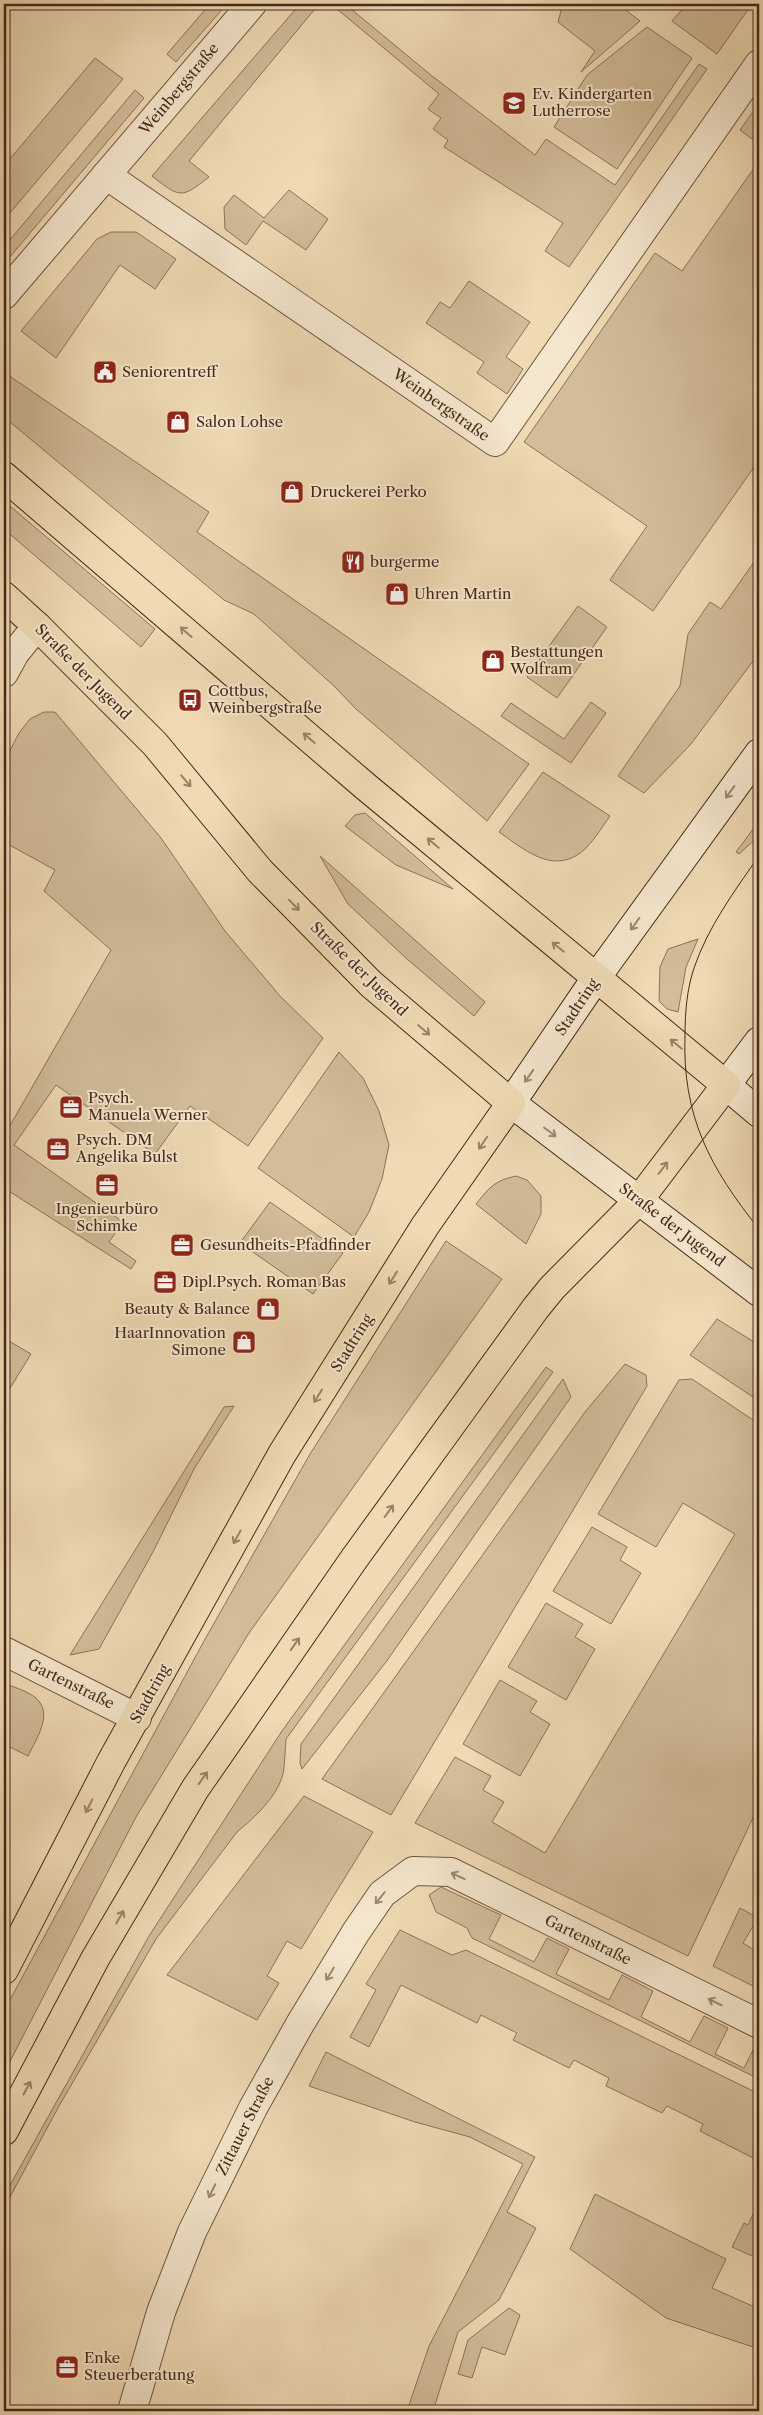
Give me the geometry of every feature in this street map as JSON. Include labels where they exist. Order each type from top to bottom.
[{"type":"main road","points":[[4,476],[365,786],[726,1085],[639,1200],[552,1288],[535,1309],[360,1551],[195,1789],[95,1959],[4,2131]]},
{"type":"main road","name":"Straße der Jugend","points":[[4,596],[37,626],[155,744],[260,870],[371,984],[511,1103]]},
{"type":"main road","name":"Stadtring","points":[[4,1970],[111,1762],[282,1454],[426,1226],[511,1103]]},
{"type":"street","name":"Weinbergstraße","points":[[4,295],[252,4]]},
{"type":"street","name":"Weinbergstraße","points":[[106,175],[495,442],[759,64]]},
{"type":"street","points":[[4,673],[15,653],[37,626]]},
{"type":"street","name":"Stadtring","points":[[511,1103],[596,978],[759,753]]},
{"type":"street","points":[[759,1041],[726,1085],[759,1113]]},
{"type":"street","name":"Straße der Jugend","points":[[511,1103],[759,1292]]},
{"type":"street","name":"Gartenstraße","points":[[4,1651],[137,1718]]},
{"type":"street","name":"Gartenstraße","points":[[412,1871],[451,1872],[759,2024]]},
{"type":"street","name":"Zittauer Straße","points":[[132,2411],[161,2312],[185,2250],[253,2108],[300,2024],[356,1932],[382,1894],[412,1871]]},
{"type":"shaded area","points":[[210,4],[227,4],[176,62],[167,54]]},
{"type":"shaded area","points":[[300,4],[319,4],[189,161],[209,177],[192,189],[180,193],[169,189],[152,176]]},
{"type":"shaded area","points":[[331,4],[345,4],[432,76],[535,155],[546,139],[615,185],[699,64],[707,69],[569,267],[545,251],[563,223],[444,147],[448,140],[433,129],[441,118],[428,109],[439,94]]},
{"type":"shaded area","points":[[563,4],[618,4],[640,21],[581,72],[595,51],[558,22]]},
{"type":"shaded area","points":[[687,4],[752,4],[717,54],[672,21]]},
{"type":"shaded area","points":[[647,27],[692,58],[617,169],[554,127],[587,75]]},
{"type":"shaded area","points":[[95,58],[123,79],[4,220],[4,166]]},
{"type":"shaded area","points":[[135,90],[144,98],[4,264],[4,247]]},
{"type":"shaded area","points":[[759,103],[759,144],[740,130]]},
{"type":"shaded area","points":[[759,161],[759,460],[653,611],[610,580],[647,526],[524,442],[655,253],[682,271]]},
{"type":"shaded area","points":[[289,190],[328,219],[306,250],[263,221],[246,245],[225,229],[224,207],[234,195],[264,218]]},
{"type":"shaded area","points":[[111,232],[136,232],[176,259],[155,289],[120,265],[56,358],[21,331],[97,239]]},
{"type":"shaded area","points":[[469,281],[530,322],[506,357],[523,369],[507,394],[477,373],[484,362],[426,323],[440,302],[450,308]]},
{"type":"shaded area","points":[[5,373],[209,512],[197,532],[529,764],[487,821],[356,709],[335,687],[254,614],[224,600],[4,417]]},
{"type":"shaded area","points":[[4,501],[155,629],[141,647],[4,529]]},
{"type":"shaded area","points":[[759,555],[759,653],[691,744],[644,793],[618,776],[680,686],[688,634],[710,602],[721,609]]},
{"type":"shaded area","points":[[578,606],[607,627],[557,698],[527,677]]},
{"type":"shaded area","points":[[591,702],[606,713],[571,763],[501,716],[511,703],[564,739]]},
{"type":"shaded area","points":[[44,712],[55,712],[161,838],[225,931],[280,996],[323,1038],[248,1146],[190,1106],[155,1154],[56,1085],[14,1145],[123,1222],[109,1242],[136,1261],[131,1269],[4,1188],[4,1136],[111,950],[44,891],[55,870],[4,842],[4,762],[19,733],[30,719]]},
{"type":"shaded area","points":[[543,772],[610,816],[586,848],[575,856],[564,860],[552,861],[541,858],[520,847],[499,832]]},
{"type":"shaded area","points":[[365,813],[453,889],[396,865],[345,826],[355,815]]},
{"type":"shaded area","points":[[759,821],[759,836],[739,854],[736,852]]},
{"type":"shaded area","points":[[320,856],[485,1002],[474,1016],[407,959],[348,904]]},
{"type":"shaded area","points":[[698,939],[686,967],[678,1012],[667,1009],[659,1001],[660,967],[668,949]]},
{"type":"shaded area","points":[[339,1052],[363,1078],[379,1111],[389,1145],[382,1179],[369,1212],[354,1237],[258,1168]]},
{"type":"shaded area","points":[[516,1176],[527,1180],[541,1196],[541,1214],[526,1244],[476,1204],[493,1186],[502,1180]]},
{"type":"shaded area","points":[[270,1202],[343,1253],[313,1294],[240,1243]]},
{"type":"shaded area","points":[[446,1241],[502,1279],[249,1633],[136,1817],[4,2073],[4,2011],[204,1641],[310,1454]]},
{"type":"shaded area","points":[[717,1319],[759,1345],[759,1401],[690,1355]]},
{"type":"shaded area","points":[[4,1338],[31,1354],[4,1398]]},
{"type":"shaded area","points":[[625,1364],[646,1375],[647,1386],[391,1815],[322,1779],[585,1412]]},
{"type":"shaded area","points":[[546,1367],[553,1372],[286,1739],[283,1774],[271,1799],[237,1832],[156,1939],[59,2106],[4,2208],[4,2196],[149,1936],[282,1731]]},
{"type":"shaded area","points":[[563,1379],[571,1397],[386,1662],[302,1769],[300,1763],[301,1744]]},
{"type":"shaded area","points":[[692,1379],[759,1424],[759,1805],[688,1956],[415,1823],[455,1757],[491,1776],[483,1790],[504,1802],[492,1822],[545,1853],[735,1534],[683,1503],[656,1547],[598,1514],[679,1380]]},
{"type":"shaded area","points":[[234,1406],[194,1469],[153,1552],[99,1649],[70,1655],[224,1407]]},
{"type":"shaded area","points":[[592,1527],[627,1547],[620,1560],[641,1573],[611,1624],[553,1591]]},
{"type":"shaded area","points":[[546,1603],[583,1624],[575,1637],[595,1649],[566,1700],[508,1667]]},
{"type":"shaded area","points":[[500,1680],[537,1701],[530,1712],[550,1724],[520,1776],[463,1744]]},
{"type":"shaded area","points":[[4,1683],[25,1691],[36,1698],[41,1704],[43,1711],[42,1727],[28,1756],[4,1744]]},
{"type":"shaded area","points":[[304,1796],[373,1832],[301,1949],[287,1941],[267,1976],[279,1983],[257,2020],[167,1975]]},
{"type":"shaded area","points":[[441,1887],[501,1915],[489,1939],[534,1962],[547,1938],[569,1949],[556,1974],[609,2000],[622,1975],[653,1991],[641,2017],[690,2042],[704,2016],[728,2028],[715,2054],[744,2068],[757,2042],[759,2043],[759,2079],[472,1938],[467,1928],[436,1912],[429,1895]]},
{"type":"shaded area","points":[[740,1908],[758,1918],[743,1943],[759,1953],[759,1989],[713,1966]]},
{"type":"shaded area","points":[[400,1930],[452,1955],[466,1950],[759,2094],[759,2161],[700,2131],[703,2124],[667,2106],[662,2113],[606,2086],[609,2078],[574,2060],[569,2068],[513,2040],[517,2033],[481,2015],[477,2023],[401,1985],[369,2047],[350,2037],[376,1990],[366,1984]]},
{"type":"shaded area","points":[[326,2052],[535,2157],[507,2212],[536,2228],[499,2300],[458,2332],[433,2411],[407,2411],[429,2346],[523,2164],[470,2137],[415,2122],[309,2086]]},
{"type":"shaded area","points":[[595,2194],[726,2259],[712,2288],[759,2309],[759,2349],[666,2318],[570,2249]]},
{"type":"shaded area","points":[[759,2202],[759,2259],[732,2247],[744,2223],[748,2225]]},
{"type":"shaded area","points":[[509,2308],[520,2315],[505,2355],[482,2347],[472,2378],[458,2374],[468,2340]]},
{"type":"tram line","points":[[759,856],[723,909],[700,953],[688,992],[685,1035],[685,1064],[688,1091],[702,1140],[726,1184],[759,1229]]},
{"type":"place","name":"Ev. Kindergarten Lutherrose","points":[[514,103]]},
{"type":"place","name":"Seniorentreff","points":[[105,372]]},
{"type":"place","name":"Salon Lohse","points":[[178,422]]},
{"type":"place","name":"Druckerei Perko","points":[[292,492]]},
{"type":"place","name":"burgerme","points":[[353,562]]},
{"type":"place","name":"Uhren Martin","points":[[397,594]]},
{"type":"place","name":"Bestattungen Wolfram","points":[[493,661]]},
{"type":"place","name":"Cottbus, Weinbergstraße","points":[[190,700]]},
{"type":"place","name":"Psych. Manuela Werner","points":[[71,1107]]},
{"type":"place","name":"Psych. DM Angelika Bulst","points":[[58,1149]]},
{"type":"place","name":"Ingenieurbüro Schimke","points":[[107,1185]]},
{"type":"place","name":"Gesundheits-Pfadfinder","points":[[182,1245]]},
{"type":"place","name":"Dipl.Psych. Roman Bas","points":[[165,1282]]},
{"type":"place","name":"Beauty & Balance","points":[[268,1309]]},
{"type":"place","name":"HaarInnovation Simone","points":[[244,1342]]},
{"type":"place","name":"Enke Steuerberatung","points":[[67,2367]]}]
